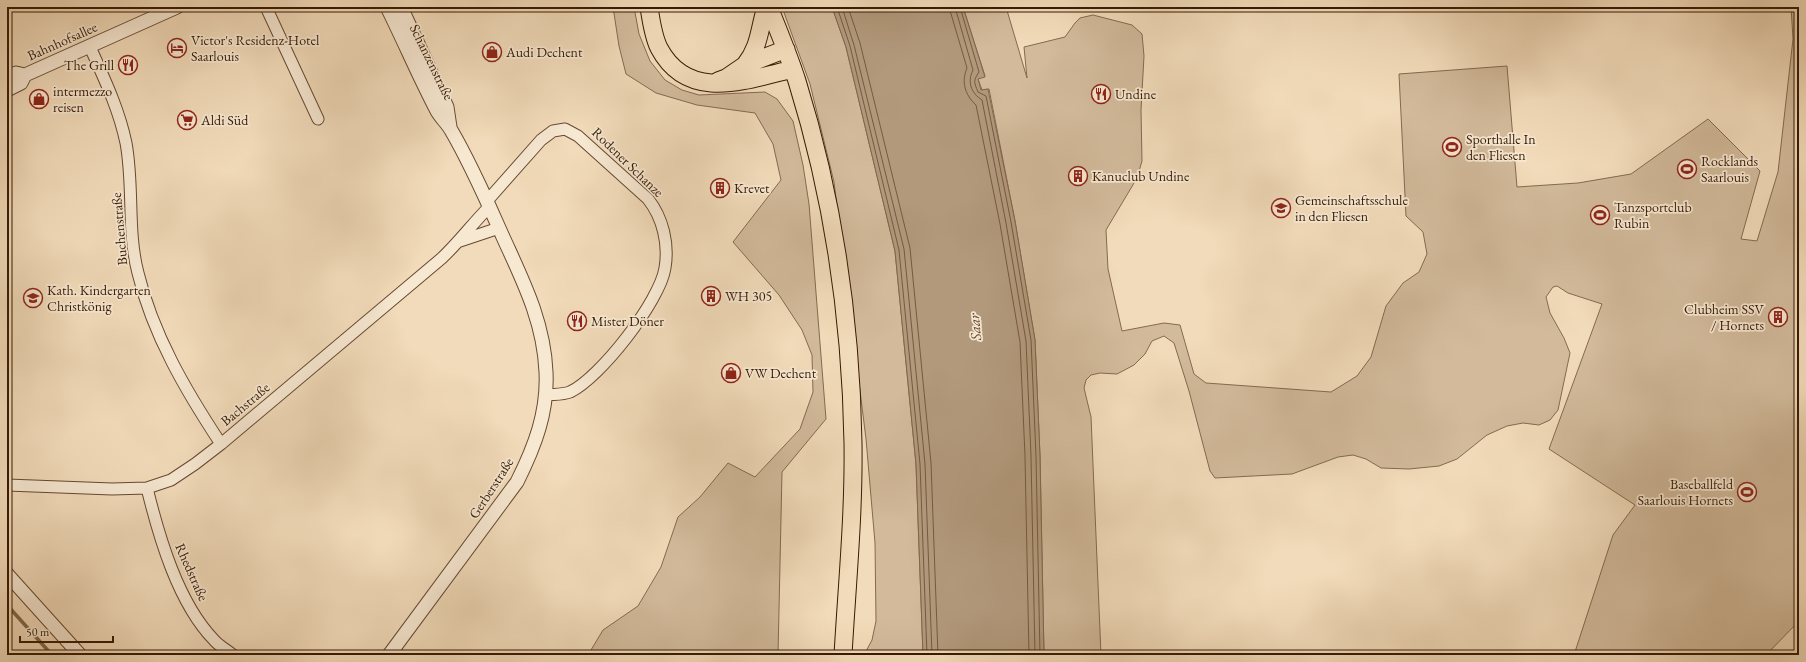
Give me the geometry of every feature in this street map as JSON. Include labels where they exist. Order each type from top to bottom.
[{"type":"main road","points":[[649,7],[652,26],[658,47],[675,70],[688,78],[702,82],[733,83],[793,69]]},
{"type":"main road","points":[[745,65],[753,55],[758,43],[768,7]]},
{"type":"main road","points":[[768,7],[793,69],[827,199],[846,326],[853,444],[852,504],[843,655]]},
{"type":"main road","points":[[714,83],[726,78],[745,65],[786,49]]},
{"type":"street","name":"Bahnhofsallee","points":[[7,77],[16,73],[25,75],[177,7]]},
{"type":"street","points":[[266,7],[318,119]]},
{"type":"street","name":"Schanzenstraße","points":[[387,7],[438,112],[451,130],[488,204]]},
{"type":"street","name":"Schanzenstraße","points":[[401,7],[447,107],[451,130]]},
{"type":"street","points":[[411,7],[419,44]]},
{"type":"street","name":"Buchenstraße","points":[[90,47],[120,116],[126,144],[136,265],[151,312],[167,353],[190,396],[221,444]]},
{"type":"street","name":"Bahnhofsallee","points":[[7,90],[21,83],[25,75]]},
{"type":"street","name":"Rodener Schanze","points":[[488,204],[541,140],[553,131],[565,129],[578,136],[648,199],[656,210],[664,234],[666,250],[665,270],[656,294],[644,315],[585,383],[569,392],[546,395]]},
{"type":"street","name":"Bachstraße","points":[[7,485],[112,490],[147,488],[171,480],[221,444],[412,284],[460,241],[468,228],[488,204]]},
{"type":"street","name":"Gerberstraße","points":[[389,655],[517,482],[532,452],[541,420],[546,395],[543,342],[539,321],[531,297],[488,204]]},
{"type":"street","name":"Bachstraße","points":[[460,241],[499,228]]},
{"type":"street","name":"Rhedstraße","points":[[147,488],[156,524],[186,600],[215,641],[233,655]]},
{"type":"street","points":[[7,574],[80,655]]},
{"type":"shaded area","points":[[613,7],[634,7],[639,34],[650,61],[665,80],[682,90],[699,95],[765,92],[777,99],[793,121],[803,165],[809,204],[826,419],[782,472],[778,655],[588,655],[603,630],[638,606],[661,567],[678,517],[700,497],[728,463],[755,477],[800,429],[813,392],[812,355],[802,330],[779,295],[733,242],[781,180],[773,144],[755,113],[697,105],[656,93],[626,74],[619,46]]},
{"type":"shaded area","points":[[782,7],[832,7],[846,47],[895,251],[916,464],[923,655],[864,655],[872,640],[876,621],[875,543],[866,439],[834,182],[810,84]]},
{"type":"shaded area","points":[[963,7],[1006,7],[1027,78],[1024,47],[1065,37],[1080,18],[1093,15],[1132,25],[1142,34],[1144,56],[1141,110],[1142,161],[1137,178],[1106,230],[1108,269],[1122,331],[1164,323],[1180,325],[1194,374],[1206,383],[1331,392],[1357,376],[1371,357],[1386,306],[1403,283],[1419,272],[1427,254],[1423,232],[1406,216],[1399,74],[1507,66],[1517,187],[1578,183],[1631,174],[1708,119],[1760,171],[1741,239],[1757,241],[1778,172],[1793,39],[1791,7],[1799,7],[1799,621],[1766,655],[1574,655],[1613,535],[1635,505],[1549,449],[1602,304],[1568,293],[1557,286],[1553,287],[1546,297],[1550,313],[1564,338],[1570,353],[1558,410],[1550,420],[1539,425],[1523,423],[1507,426],[1487,435],[1457,459],[1439,466],[1409,469],[1381,468],[1366,459],[1353,455],[1338,457],[1292,474],[1215,478],[1210,471],[1189,391],[1174,343],[1164,336],[1152,341],[1145,354],[1134,365],[1117,374],[1100,373],[1091,375],[1086,380],[1084,388],[1091,417],[1101,655],[1044,655],[1040,456],[1035,340],[1015,221],[989,89],[982,90],[978,79],[985,76]]},
{"type":"water","name":"Saar","points":[[832,7],[963,7],[985,77],[978,79],[981,90],[988,89],[1015,221],[1035,340],[1040,456],[1044,655],[923,655],[916,464],[895,251],[846,47]]},
{"type":"waterway","points":[[7,605],[52,655]]},
{"type":"place","name":"Victor's Residenz-Hotel Saarlouis","points":[[177,48]]},
{"type":"place","name":"Audi Dechent","points":[[492,52]]},
{"type":"place","name":"The Grill","points":[[128,65]]},
{"type":"place","name":"Undine","points":[[1101,94]]},
{"type":"place","name":"intermezzo reisen","points":[[39,99]]},
{"type":"place","name":"Aldi Süd","points":[[187,120]]},
{"type":"place","name":"Sporthalle In den Fliesen","points":[[1452,147]]},
{"type":"place","name":"Rocklands Saarlouis","points":[[1687,169]]},
{"type":"place","name":"Kanuclub Undine","points":[[1078,176]]},
{"type":"place","name":"Krevet","points":[[720,188]]},
{"type":"place","name":"Gemeinschaftsschule in den Fliesen","points":[[1281,208]]},
{"type":"place","name":"Tanzsportclub Rubin","points":[[1600,215]]},
{"type":"place","name":"WH 305","points":[[711,296]]},
{"type":"place","name":"Kath. Kindergarten Christkönig","points":[[33,298]]},
{"type":"place","name":"Clubheim SSV / Hornets","points":[[1778,317]]},
{"type":"place","name":"Mister Döner","points":[[577,321]]},
{"type":"place","name":"VW Dechent","points":[[731,373]]},
{"type":"place","name":"Baseballfeld Saarlouis Hornets","points":[[1747,492]]}]
